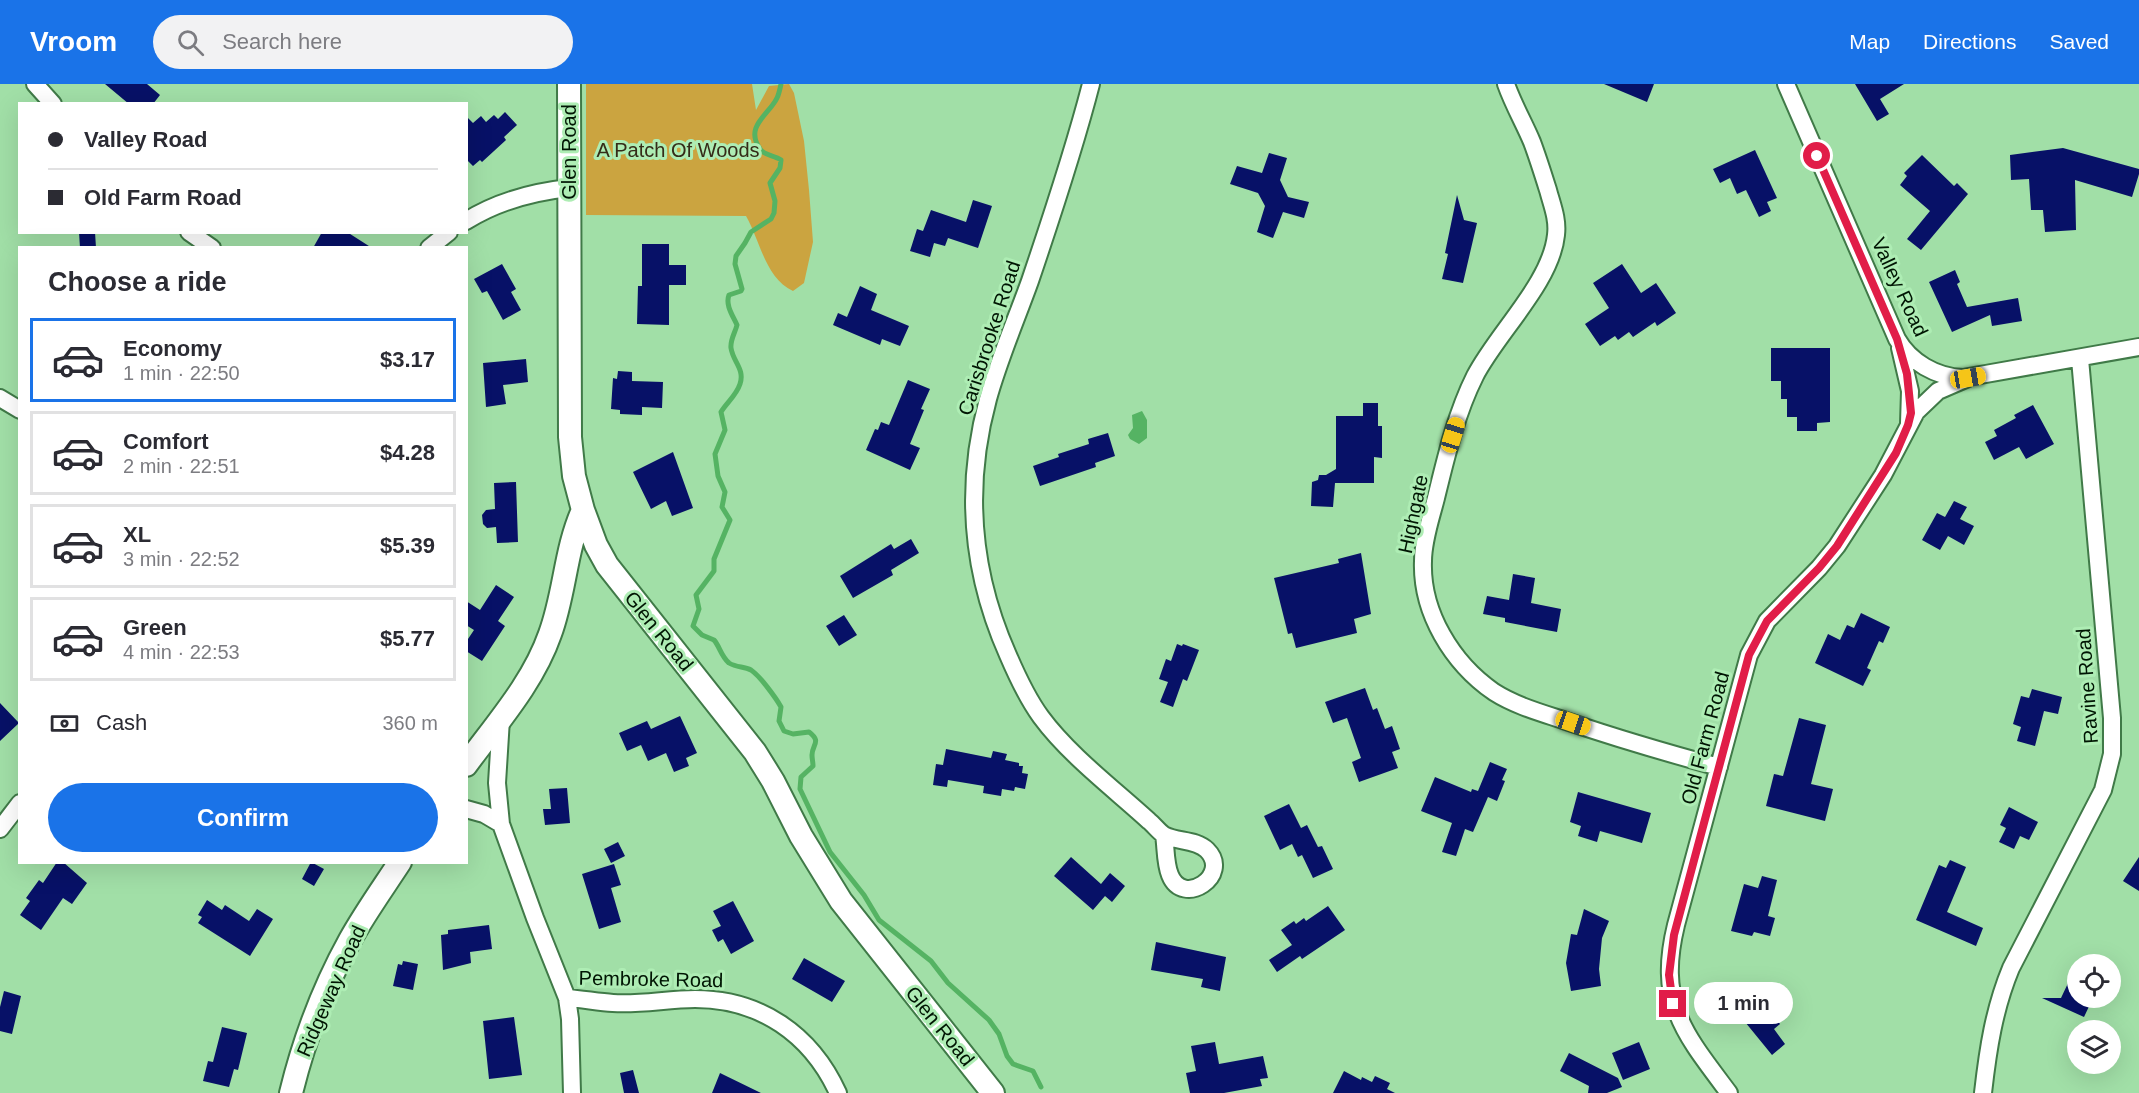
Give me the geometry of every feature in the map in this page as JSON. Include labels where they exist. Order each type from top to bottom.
[{"type":"street","points":[[35,84],[51,102]]},
{"type":"street","name":"Glen Road","points":[[569,84],[570,437],[574,476],[596,545],[614,576],[742,734],[761,761],[798,831],[841,901],[993,1093]]},
{"type":"street","name":"Carisbrooke Road","points":[[1091,84],[1054,209],[988,401],[977,459],[974,498],[975,537],[979,568],[990,611],[1011,662],[1039,714],[1062,741],[1164,835]]},
{"type":"street","name":"Highgate","points":[[1506,84],[1542,169],[1555,213],[1555,240],[1537,283],[1475,376],[1456,424],[1424,552],[1424,579],[1430,607],[1441,633],[1456,657],[1482,682],[1503,697],[1531,709],[1615,737],[1719,767]]},
{"type":"street","name":"Valley Road","points":[[1786,84],[1897,339],[1911,357],[1931,370],[1952,378],[1968,378],[2139,347]]},
{"type":"street","points":[[468,220],[517,197],[541,191],[569,188]]},
{"type":"street","points":[[192,234],[209,246]]},
{"type":"street","points":[[432,246],[446,234]]},
{"type":"street","name":"Old Farm Road","points":[[1897,339],[1909,383],[1911,407],[1908,425]]},
{"type":"street","name":"Ravine Road","points":[[1983,1093],[1991,1029],[2001,993],[2098,801],[2111,763],[2112,718],[2080,359]]},
{"type":"street","name":"Old Farm Road","points":[[1729,1093],[1682,1026],[1673,1004],[1669,975],[1674,935],[1747,663],[1760,632],[1772,615],[1814,575],[1831,554],[1883,475],[1916,412],[1928,399],[1943,389],[1968,378]]},
{"type":"street","points":[[0,398],[18,409]]},
{"type":"street","points":[[468,762],[525,684],[549,638],[561,596],[570,543],[583,510]]},
{"type":"street","points":[[501,718],[497,783],[501,824],[567,998],[570,1019],[572,1093]]},
{"type":"street","points":[[0,829],[18,806]]},
{"type":"street","points":[[468,810],[484,814],[501,824]]},
{"type":"street","name":"Ridgeway Road","points":[[291,1093],[310,1029],[343,954],[369,908],[399,864]]},
{"type":"street","name":"Pembroke Road","points":[[567,998],[613,1003],[712,999],[750,1006],[787,1028],[804,1042],[825,1069],[838,1093]]},
{"type":"green space","name":"A Patch Of Woods","points":[[586,84],[752,84],[756,110],[769,86],[789,84],[794,93],[804,141],[813,242],[804,283],[793,291],[776,277],[764,258],[746,216],[586,215]]},
{"type":"shaded area","points":[[1142,411],[1147,420],[1147,438],[1139,444],[1130,439],[1128,435],[1133,428],[1132,415]]},
{"type":"building","points":[[105,84],[147,84],[160,95],[155,102],[127,102]]},
{"type":"building","points":[[1604,84],[1654,84],[1647,102]]},
{"type":"building","points":[[1855,84],[1904,84],[1880,99],[1889,114],[1877,121]]},
{"type":"building","points":[[505,112],[517,125],[504,137],[506,140],[482,162],[480,160],[473,166],[468,161],[468,118],[473,123],[481,116],[486,122],[494,115],[498,119]]},
{"type":"building","points":[[2063,148],[2139,169],[2139,174],[2132,197],[2075,180],[2076,230],[2045,232],[2043,210],[2031,210],[2029,179],[2011,180],[2010,155]]},
{"type":"building","points":[[1755,150],[1777,198],[1767,202],[1771,211],[1759,217],[1746,190],[1737,194],[1730,178],[1720,183],[1713,169]]},
{"type":"building","points":[[1269,153],[1287,158],[1280,180],[1288,197],[1309,202],[1304,218],[1283,212],[1273,238],[1257,232],[1265,206],[1258,193],[1230,184],[1237,166],[1262,173]]},
{"type":"building","points":[[1922,155],[1954,186],[1957,183],[1968,194],[1921,250],[1907,239],[1930,211],[1900,185],[1907,176],[1904,173]]},
{"type":"building","points":[[1457,195],[1464,220],[1477,223],[1463,283],[1442,279]]},
{"type":"building","points":[[973,200],[992,206],[978,248],[948,238],[945,246],[934,243],[930,257],[910,251],[917,229],[923,231],[931,210],[966,222]]},
{"type":"building","points":[[79,234],[95,234],[96,246],[80,246]]},
{"type":"building","points":[[321,234],[350,234],[369,246],[314,246]]},
{"type":"building","points":[[642,244],[669,244],[669,265],[686,265],[686,285],[669,285],[669,325],[637,324],[638,286],[642,286]]},
{"type":"building","points":[[502,264],[516,289],[511,292],[521,310],[503,320],[487,291],[482,293],[474,279]]},
{"type":"building","points":[[1622,264],[1641,293],[1656,283],[1676,313],[1657,326],[1655,322],[1633,337],[1629,332],[1618,340],[1615,336],[1600,346],[1585,324],[1609,308],[1593,283]]},
{"type":"building","points":[[1955,270],[1960,282],[1957,284],[1967,307],[2018,298],[2022,321],[1992,326],[1990,315],[1952,332],[1929,282]]},
{"type":"building","points":[[860,286],[877,294],[871,310],[909,326],[900,346],[882,339],[880,345],[833,325],[838,313],[847,317]]},
{"type":"building","points":[[1771,348],[1830,348],[1830,422],[1817,423],[1817,431],[1797,431],[1797,417],[1787,417],[1787,399],[1781,399],[1781,381],[1771,381]]},
{"type":"building","points":[[526,359],[528,382],[503,385],[506,404],[486,407],[483,363]]},
{"type":"building","points":[[618,371],[632,372],[632,381],[663,382],[662,408],[642,407],[642,415],[620,414],[620,410],[611,409],[613,378],[617,379]]},
{"type":"building","points":[[908,380],[930,389],[910,444],[920,448],[910,470],[866,450],[875,429],[878,430],[881,422],[889,425]]},
{"type":"building","points":[[1363,403],[1378,403],[1378,426],[1382,426],[1382,458],[1374,457],[1374,483],[1335,483],[1333,507],[1311,506],[1312,482],[1318,480],[1319,475],[1326,475],[1336,469],[1336,416],[1363,416]]},
{"type":"building","points":[[2033,405],[2054,444],[2026,459],[2019,447],[1994,460],[1985,442],[1997,436],[1994,430],[2016,418],[2014,415]]},
{"type":"building","points":[[1108,433],[1115,456],[1095,463],[1096,467],[1040,486],[1033,466],[1059,457],[1058,454],[1089,444],[1088,439]]},
{"type":"building","points":[[673,452],[693,508],[672,516],[666,501],[651,509],[633,472]]},
{"type":"building","points":[[516,482],[518,542],[497,543],[496,527],[487,528],[483,524],[482,515],[486,510],[495,509],[494,483]]},
{"type":"building","points":[[1954,501],[1967,507],[1960,519],[1974,526],[1964,545],[1948,536],[1940,550],[1922,540],[1937,513],[1945,517]]},
{"type":"building","points":[[911,539],[919,553],[891,570],[893,575],[853,598],[840,576],[891,544],[894,549]]},
{"type":"building","points":[[1361,553],[1371,614],[1354,619],[1357,633],[1296,648],[1292,633],[1288,634],[1274,578],[1339,563],[1338,559]]},
{"type":"building","points":[[1513,574],[1535,578],[1531,603],[1561,609],[1557,632],[1505,622],[1505,618],[1483,614],[1487,596],[1509,600]]},
{"type":"building","points":[[496,585],[514,597],[498,621],[505,626],[482,661],[468,652],[468,639],[474,630],[468,626],[468,602],[480,610]]},
{"type":"building","points":[[1861,613],[1890,627],[1883,643],[1879,641],[1867,668],[1871,670],[1863,686],[1815,663],[1828,634],[1840,640],[1847,625],[1854,628]]},
{"type":"building","points":[[844,615],[857,635],[839,646],[826,626]]},
{"type":"building","points":[[1177,644],[1199,650],[1187,681],[1183,679],[1173,707],[1160,702],[1168,682],[1159,679],[1166,659],[1171,661]]},
{"type":"building","points":[[1365,688],[1373,710],[1377,708],[1385,729],[1392,726],[1400,749],[1392,752],[1398,768],[1359,782],[1352,762],[1361,758],[1347,718],[1333,723],[1325,702]]},
{"type":"building","points":[[2032,689],[2062,697],[2058,714],[2044,711],[2035,746],[2017,741],[2021,727],[2013,724],[2021,696],[2029,698]]},
{"type":"building","points":[[0,703],[18,724],[0,741]]},
{"type":"building","points":[[680,716],[697,753],[686,758],[689,766],[674,772],[666,753],[648,761],[641,745],[627,751],[619,733],[647,721],[651,729]]},
{"type":"building","points":[[1799,718],[1826,725],[1811,784],[1833,789],[1825,821],[1766,806],[1774,774],[1783,776]]},
{"type":"building","points":[[946,749],[991,758],[993,751],[1007,754],[1005,760],[1019,763],[1019,766],[1023,766],[1022,773],[1028,774],[1025,789],[1015,787],[1014,791],[1002,789],[1001,796],[983,793],[984,786],[948,780],[947,787],[933,785],[936,764],[943,765]]},
{"type":"building","points":[[1490,762],[1507,769],[1497,801],[1488,797],[1473,832],[1465,829],[1456,856],[1442,852],[1452,823],[1421,811],[1435,777],[1471,792],[1472,789],[1478,791]]},
{"type":"building","points":[[567,788],[570,823],[545,825],[543,809],[551,809],[549,789]]},
{"type":"building","points":[[1578,792],[1651,813],[1642,843],[1600,831],[1597,842],[1578,836],[1581,826],[1570,822]]},
{"type":"building","points":[[1289,804],[1301,828],[1307,825],[1318,847],[1322,846],[1333,869],[1313,878],[1302,855],[1298,857],[1292,844],[1280,850],[1264,816]]},
{"type":"building","points":[[2009,807],[2038,822],[2029,840],[2020,836],[2014,849],[1999,842],[2006,828],[2000,825]]},
{"type":"building","points":[[618,842],[625,856],[611,863],[604,849]]},
{"type":"building","points":[[1071,857],[1101,884],[1110,873],[1125,886],[1112,902],[1105,896],[1093,910],[1054,876]]},
{"type":"building","points":[[2139,857],[2139,891],[2123,881]]},
{"type":"building","points":[[1950,860],[1966,867],[1947,912],[1983,928],[1976,946],[1916,920],[1939,865],[1946,868]]},
{"type":"building","points":[[56,864],[65,864],[87,883],[72,904],[63,898],[41,930],[20,915],[30,901],[26,898],[39,880],[43,883]]},
{"type":"building","points":[[310,864],[324,869],[314,886],[302,879]]},
{"type":"building","points":[[614,864],[621,885],[611,888],[621,922],[599,929],[582,874]]},
{"type":"building","points":[[1762,876],[1777,880],[1768,916],[1775,918],[1770,936],[1754,932],[1752,936],[1731,931],[1744,884],[1758,888]]},
{"type":"building","points":[[207,900],[222,910],[225,905],[249,921],[257,909],[273,919],[250,956],[198,923],[202,917],[198,915]]},
{"type":"building","points":[[733,901],[754,941],[731,954],[723,939],[718,942],[712,930],[721,926],[713,911]]},
{"type":"building","points":[[1328,906],[1345,930],[1302,959],[1300,956],[1277,972],[1269,960],[1292,945],[1281,930],[1294,921],[1296,924],[1304,918],[1306,921]]},
{"type":"building","points":[[1584,909],[1609,921],[1602,938],[1599,969],[1601,986],[1571,991],[1566,963],[1571,934],[1577,935]]},
{"type":"building","points":[[489,925],[492,949],[470,952],[471,963],[443,970],[441,935],[448,934],[448,930]]},
{"type":"building","points":[[1156,942],[1226,957],[1220,991],[1201,987],[1203,979],[1151,970]]},
{"type":"building","points":[[804,958],[845,981],[832,1002],[792,979]]},
{"type":"building","points":[[403,961],[418,964],[413,990],[393,986],[398,964],[402,965]]},
{"type":"building","points":[[1775,983],[1785,997],[1775,1005],[1778,1010],[1773,1014],[1780,1024],[1774,1029],[1785,1044],[1772,1055],[1741,1017],[1730,992],[1751,986],[1753,992],[1762,985],[1766,991]]},
{"type":"building","points":[[2067,985],[2067,1008],[2088,1008],[2084,1017],[2042,998],[2061,998]]},
{"type":"building","points":[[4,991],[21,996],[12,1034],[0,1031],[0,1007]]},
{"type":"building","points":[[514,1017],[522,1075],[489,1079],[483,1021]]},
{"type":"building","points":[[222,1027],[247,1033],[238,1070],[234,1069],[229,1087],[203,1081],[208,1061],[213,1062]]},
{"type":"building","points":[[1215,1042],[1219,1064],[1263,1056],[1268,1078],[1260,1079],[1262,1086],[1224,1093],[1190,1093],[1186,1073],[1196,1071],[1191,1046]]},
{"type":"building","points":[[1639,1042],[1650,1069],[1623,1080],[1612,1053]]},
{"type":"building","points":[[1569,1053],[1618,1078],[1622,1087],[1607,1093],[1588,1093],[1589,1086],[1560,1071]]},
{"type":"building","points":[[633,1070],[639,1093],[624,1093],[620,1073]]},
{"type":"building","points":[[1344,1071],[1361,1080],[1362,1077],[1372,1082],[1375,1076],[1390,1083],[1387,1089],[1395,1093],[1333,1093]]},
{"type":"building","points":[[720,1073],[761,1093],[712,1093]]},
{"type":"waterway","points":[[781,84],[777,98],[756,127],[755,134],[762,151],[781,160],[780,168],[770,183],[775,201],[774,213],[771,219],[751,232],[736,256],[735,264],[742,289],[729,295],[728,299],[737,325],[731,348],[740,370],[741,379],[736,392],[721,412],[725,430],[715,454],[718,476],[725,492],[722,507],[730,520],[714,559],[714,571],[696,595],[699,609],[693,626],[702,635],[714,640],[729,663],[751,670],[763,682],[781,707],[779,721],[784,731],[793,734],[809,732],[813,735],[816,741],[812,751],[813,766],[801,777],[800,789],[830,852],[864,895],[879,920],[931,961],[948,983],[989,1020],[999,1034],[1007,1056],[1013,1064],[1033,1071],[1041,1087]]},
{"type":"route","points":[[1673,1004],[1669,975],[1674,935],[1749,655],[1767,621],[1819,568],[1837,546],[1896,453],[1910,419],[1909,383],[1897,339],[1817,156]]}]
